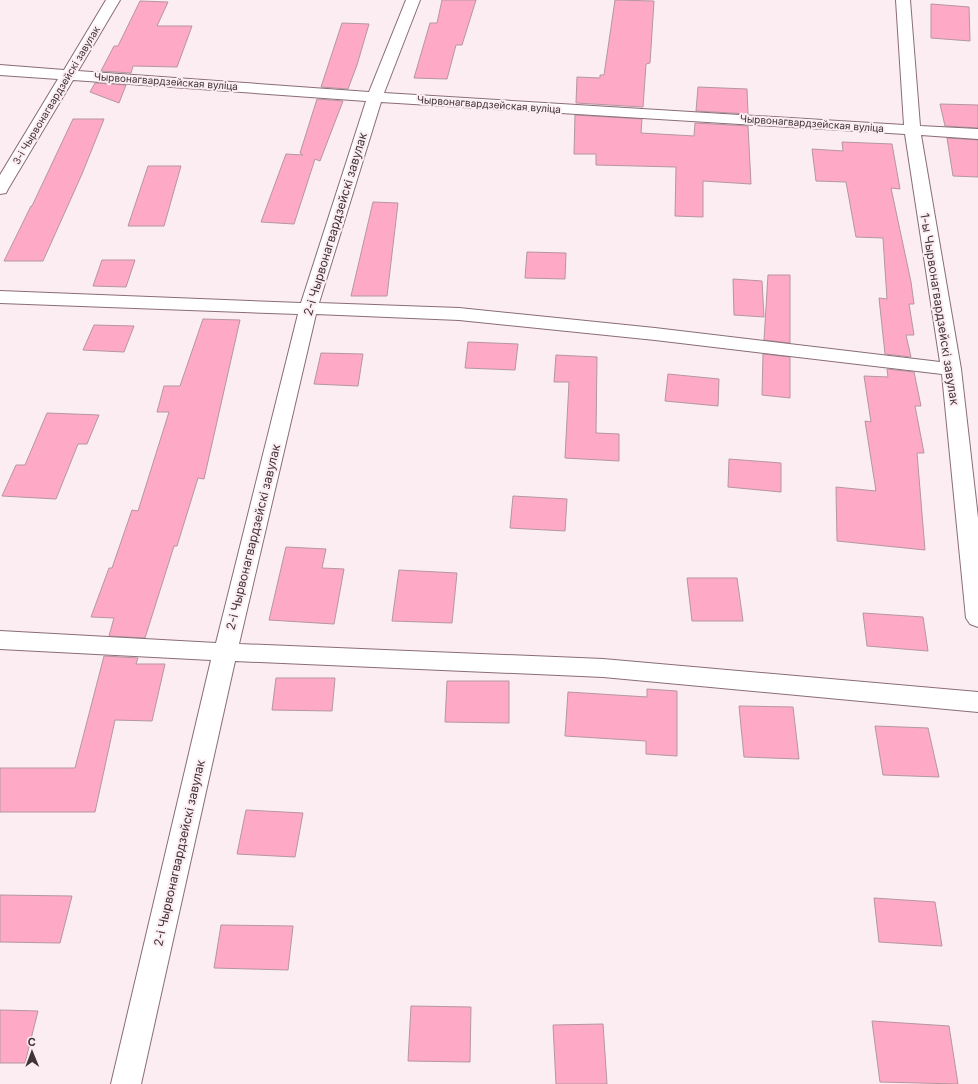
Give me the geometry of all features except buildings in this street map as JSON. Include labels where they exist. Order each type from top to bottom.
[{"type":"street","name":"3-і Чырвонагвардзейскі завулак","points":[[0,190],[113,0]]},
{"type":"street","name":"2-і Чырвонагвардзейскі завулак","points":[[126,1084],[225,652],[308,309],[375,97],[413,0]]},
{"type":"street","name":"1-ы Чырвонагвардзейскі завулак","points":[[902,0],[912,130],[950,369],[978,618]]},
{"type":"street","name":"Чырвонагвардзейская вуліца","points":[[0,70],[375,97],[978,134]]},
{"type":"street","points":[[0,297],[459,314],[655,334],[950,369]]},
{"type":"street","points":[[0,640],[225,652],[603,668],[978,702]]}]
